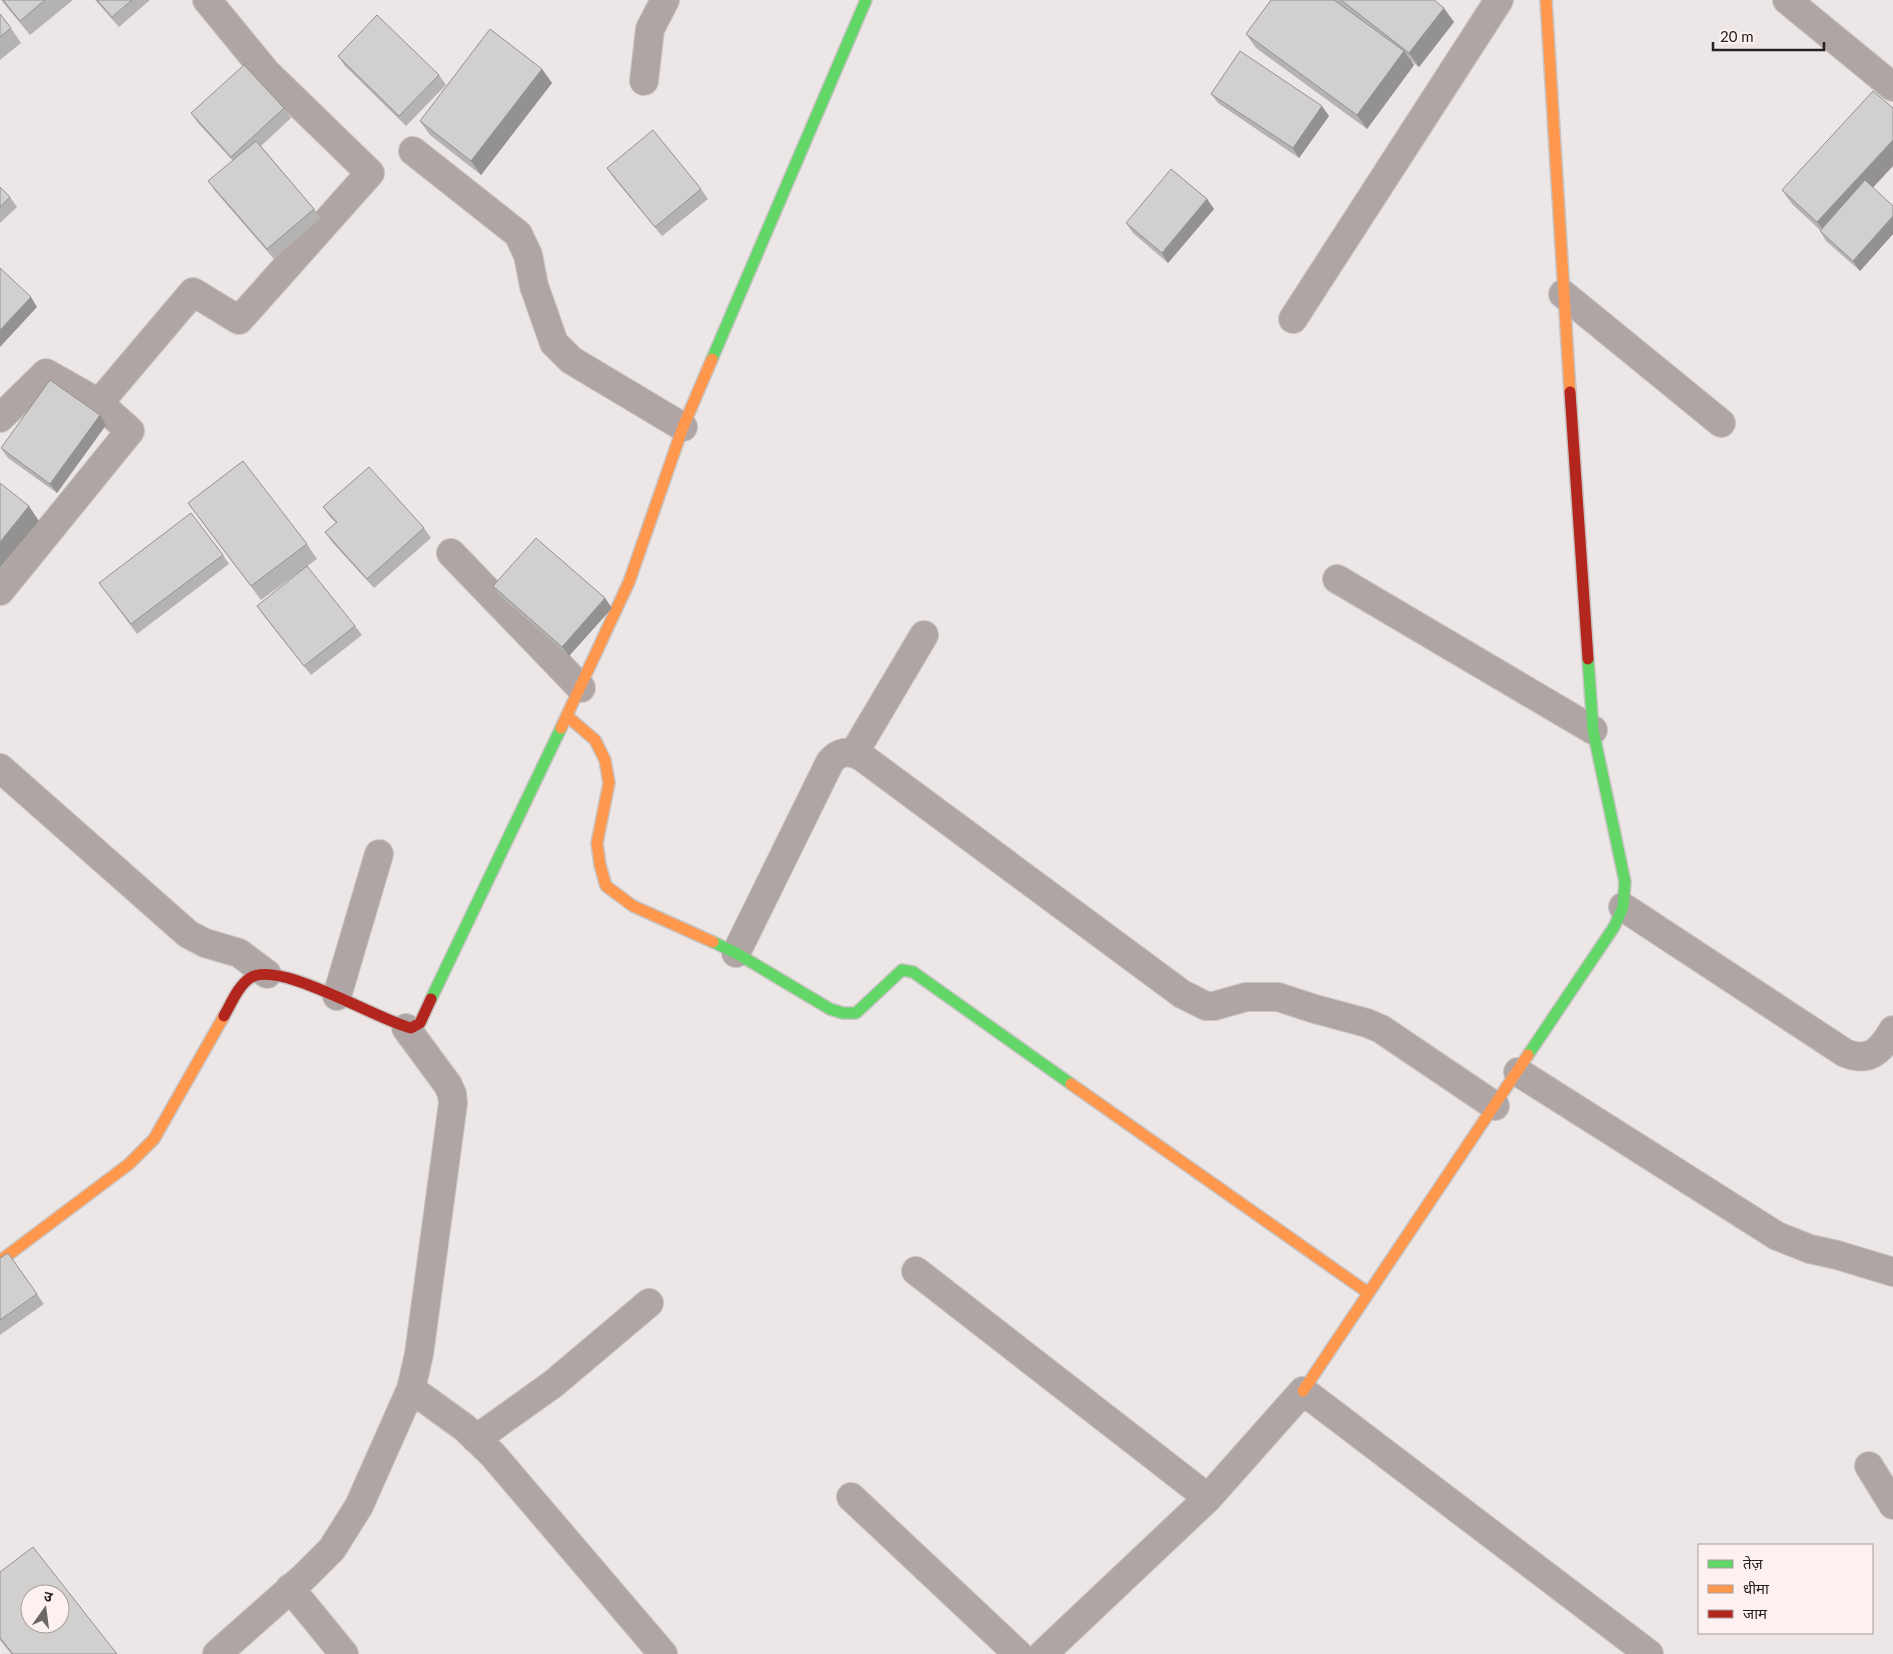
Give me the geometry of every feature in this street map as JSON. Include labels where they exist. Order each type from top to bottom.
[{"type":"street","points":[[100,403],[193,292],[239,320],[370,173],[266,72],[208,0]]},
{"type":"street","points":[[644,81],[650,29],[665,0]]},
{"type":"street","points":[[406,1028],[415,1026],[424,1016],[581,688],[629,582],[683,426],[866,0]]},
{"type":"street","points":[[1292,319],[1499,0]]},
{"type":"street","points":[[1043,1654],[1208,1498],[1303,1391],[1367,1292],[1495,1106],[1614,927],[1623,907],[1625,882],[1593,730],[1563,294],[1546,0]]},
{"type":"street","points":[[1790,1],[1893,86]]},
{"type":"street","points":[[413,151],[518,234],[528,255],[534,286],[554,343],[571,360],[683,426]]},
{"type":"street","points":[[1563,294],[1721,422]]},
{"type":"street","points":[[0,418],[46,373],[100,403],[130,431],[0,591]]},
{"type":"street","points":[[451,553],[581,688]]},
{"type":"street","points":[[1336,579],[1593,730]]},
{"type":"street","points":[[854,753],[924,635]]},
{"type":"street","points":[[567,716],[583,728],[594,740],[605,760],[609,783],[597,843],[600,866],[606,886],[634,906],[736,953],[830,1009],[849,1015],[863,1008],[902,970],[913,972],[1367,1292]]},
{"type":"street","points":[[736,953],[830,762],[841,752],[854,753],[862,757],[1182,994],[1206,1006],[1214,1006],[1246,997],[1278,997],[1315,1010],[1367,1023],[1380,1029],[1495,1106]]},
{"type":"street","points":[[0,768],[188,934],[205,943],[239,953],[267,974]]},
{"type":"street","points":[[337,996],[379,854]]},
{"type":"street","points":[[1623,907],[1844,1053],[1860,1058],[1869,1056],[1883,1045],[1893,1030]]},
{"type":"street","points":[[0,1261],[129,1164],[154,1139],[242,985],[250,978],[267,974],[280,976],[337,996],[406,1028],[448,1085],[453,1103],[420,1354],[411,1389],[359,1506],[332,1549],[217,1654]]},
{"type":"street","points":[[1518,1072],[1777,1236],[1810,1249],[1893,1272]]},
{"type":"street","points":[[916,1271],[1208,1498]]},
{"type":"street","points":[[476,1439],[554,1384],[649,1303]]},
{"type":"street","points":[[411,1389],[465,1428],[493,1455],[663,1654]]},
{"type":"street","points":[[1303,1391],[1649,1654]]},
{"type":"street","points":[[1869,1466],[1893,1505]]},
{"type":"street","points":[[851,1497],[1018,1654]]},
{"type":"street","points":[[290,1588],[344,1654]]},
{"type":"building","points":[[3,0],[45,0],[20,21]]},
{"type":"building","points":[[97,0],[132,0],[112,17]]},
{"type":"building","points":[[1271,0],[1334,0],[1404,51],[1357,115],[1246,34]]},
{"type":"building","points":[[1341,0],[1434,0],[1444,8],[1409,53]]},
{"type":"building","points":[[0,14],[11,28],[0,37]]},
{"type":"building","points":[[377,15],[439,75],[399,116],[338,56]]},
{"type":"building","points":[[490,29],[542,69],[471,161],[420,121]]},
{"type":"building","points":[[1240,51],[1322,106],[1293,148],[1211,94]]},
{"type":"building","points":[[244,65],[284,108],[231,157],[191,113]]},
{"type":"building","points":[[1873,91],[1893,108],[1893,140],[1817,222],[1782,190]]},
{"type":"building","points":[[653,130],[701,189],[655,227],[607,168]]},
{"type":"building","points":[[256,141],[314,209],[267,249],[208,181]]},
{"type":"building","points":[[1171,169],[1207,199],[1162,253],[1126,223]]},
{"type":"building","points":[[1865,180],[1893,206],[1893,216],[1853,261],[1820,231]]},
{"type":"building","points":[[0,187],[10,197],[0,207]]},
{"type":"building","points":[[0,268],[31,297],[0,330]]},
{"type":"building","points":[[50,380],[100,415],[50,484],[1,448]]},
{"type":"building","points":[[243,461],[307,544],[251,586],[188,503]]},
{"type":"building","points":[[369,467],[424,528],[367,579],[325,532],[337,522],[323,507]]},
{"type":"building","points":[[0,483],[29,506],[0,542]]},
{"type":"building","points":[[191,513],[223,555],[131,624],[99,583]]},
{"type":"building","points":[[536,538],[605,598],[562,647],[493,586]]},
{"type":"building","points":[[307,566],[355,626],[304,666],[257,606]]},
{"type":"building","points":[[8,1253],[37,1294],[0,1320],[0,1258]]},
{"type":"building","points":[[33,1547],[62,1584],[20,1584],[20,1634],[70,1634],[70,1594],[117,1654],[13,1654],[0,1638],[0,1572]]},
{"type":"traffic: fast","points":[[712,359],[866,0]]},
{"type":"traffic: fast","points":[[1528,1055],[1614,927],[1623,907],[1625,882],[1593,730],[1588,659]]},
{"type":"traffic: fast","points":[[431,999],[561,728]]},
{"type":"traffic: fast","points":[[713,942],[736,953],[830,1009],[843,1013],[856,1013],[902,970],[913,972],[1071,1084]]},
{"type":"traffic: slow","points":[[1546,0],[1570,392]]},
{"type":"traffic: slow","points":[[561,728],[629,582],[683,427],[712,359]]},
{"type":"traffic: slow","points":[[567,716],[595,740],[605,760],[609,783],[597,843],[600,865],[606,886],[633,906],[713,942]]},
{"type":"traffic: slow","points":[[0,1261],[129,1164],[154,1139],[224,1016]]},
{"type":"traffic: slow","points":[[1303,1391],[1528,1055]]},
{"type":"traffic: slow","points":[[1071,1084],[1367,1292]]},
{"type":"traffic: jam","points":[[1570,392],[1588,659]]},
{"type":"traffic: jam","points":[[224,1016],[238,990],[246,981],[264,974],[305,983],[411,1028],[420,1023],[431,999]]}]
